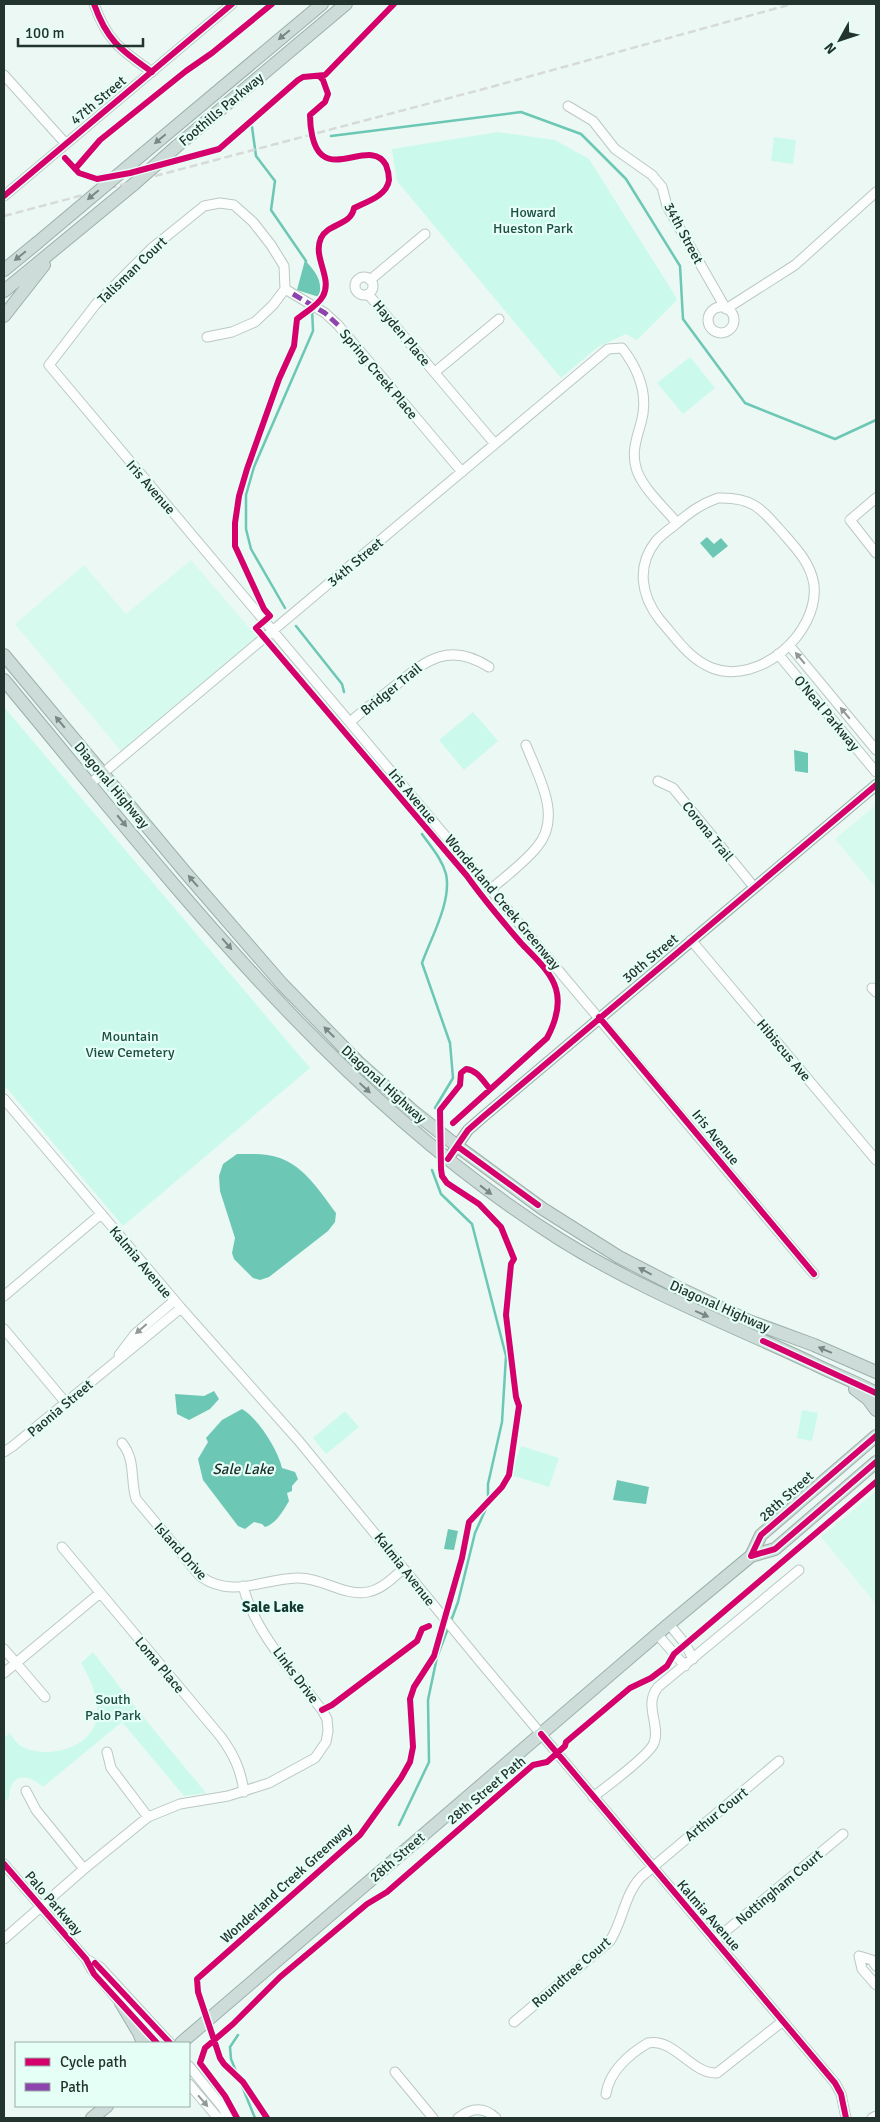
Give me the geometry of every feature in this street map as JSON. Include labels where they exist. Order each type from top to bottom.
[{"type":"highway","name":"Foothills Parkway","points":[[4,270],[322,4]]},
{"type":"highway","name":"Foothills Parkway","points":[[4,291],[346,4]]},
{"type":"highway","points":[[4,316],[55,250]]},
{"type":"highway","name":"Diagonal Highway","points":[[4,654],[190,879],[282,984],[358,1062],[413,1111],[457,1146],[562,1222],[619,1257],[749,1321],[814,1345],[874,1371]]},
{"type":"highway","name":"Diagonal Highway","points":[[4,680],[90,784],[304,1031],[363,1086],[448,1159],[505,1204],[599,1263],[670,1300],[780,1347],[876,1394]]},
{"type":"highway","points":[[271,994],[282,984]]},
{"type":"highway","points":[[812,1364],[864,1395],[876,1410]]},
{"type":"highway","name":"28th Street","points":[[751,1556],[761,1535],[876,1436]]},
{"type":"highway","name":"28th Street","points":[[182,2042],[669,1624],[751,1556],[775,1549],[876,1462]]},
{"type":"highway","points":[[121,2003],[142,2042]]},
{"type":"highway","points":[[92,2118],[106,2107]]},
{"type":"main road","name":"30th Street","points":[[448,1159],[471,1127],[876,785]]},
{"type":"street","points":[[94,4],[102,26],[122,51],[152,72]]},
{"type":"street","name":"47th Street","points":[[4,196],[232,4]]},
{"type":"street","points":[[4,75],[66,144]]},
{"type":"street","name":"34th Street","points":[[568,106],[593,121],[615,149],[652,175],[662,187],[667,206],[726,309],[795,265],[876,192]]},
{"type":"street","name":"Talisman Court","points":[[49,365],[96,304],[152,248],[204,206],[220,203],[234,205],[253,222],[284,266],[285,289]]},
{"type":"street","name":"Hayden Place","points":[[370,280],[425,234]]},
{"type":"street","name":"Hayden Place","points":[[370,280],[362,278],[357,281],[355,286],[359,293],[368,294],[495,444]]},
{"type":"street","name":"Hayden Place","points":[[368,294],[372,288],[370,280]]},
{"type":"street","points":[[207,337],[232,332],[255,322],[273,305],[285,289]]},
{"type":"street","name":"Spring Creek Place","points":[[285,289],[325,313],[338,325],[462,472]]},
{"type":"street","name":"Hayden Place","points":[[435,372],[499,319]]},
{"type":"street","name":"34th Street","points":[[90,784],[608,349],[622,348],[632,360],[639,375],[643,389],[644,408],[634,446],[637,470],[642,482],[677,523]]},
{"type":"street","name":"Iris Avenue","points":[[49,365],[814,1274]]},
{"type":"street","points":[[718,498],[734,498],[746,501],[767,514],[800,553],[809,568],[814,584],[811,609],[803,628],[789,645],[760,665],[748,670],[730,671],[712,668],[697,660],[687,652],[652,610],[645,595],[643,570],[648,554],[657,540],[702,504],[718,498]]},
{"type":"street","points":[[876,498],[850,520],[876,553]]},
{"type":"street","name":"O'Neal Parkway","points":[[789,645],[876,750]]},
{"type":"street","name":"O'Neal Parkway","points":[[778,654],[876,772]]},
{"type":"street","name":"Bridger Trail","points":[[350,722],[417,667],[430,660],[442,656],[464,655],[479,660],[489,667]]},
{"type":"street","points":[[491,889],[539,846],[548,823],[547,800],[526,745]]},
{"type":"street","name":"Corona Trail","points":[[658,781],[673,788],[754,887]]},
{"type":"street","name":"Hibiscus Ave","points":[[691,940],[876,1160]]},
{"type":"street","name":"Kalmia Avenue","points":[[4,1099],[180,1308],[298,1440],[385,1544],[441,1615],[835,2083],[841,2094],[846,2118]]},
{"type":"street","points":[[4,1296],[101,1214]]},
{"type":"street","name":"Paonia Street","points":[[114,1362],[130,1338],[174,1301]]},
{"type":"street","name":"Paonia Street","points":[[4,1452],[180,1308]]},
{"type":"street","points":[[4,1329],[66,1403]]},
{"type":"street","name":"Island Drive","points":[[122,1443],[131,1457],[132,1486],[136,1499],[200,1576],[212,1584],[223,1587],[243,1586],[300,1578],[314,1580],[357,1593],[368,1592],[382,1587],[403,1569]]},
{"type":"street","name":"Loma Place","points":[[62,1547],[232,1752],[240,1771],[244,1792]]},
{"type":"street","points":[[593,1797],[651,1749],[655,1736],[651,1700],[653,1693],[799,1570]]},
{"type":"street","name":"Links Drive","points":[[243,1586],[253,1615],[267,1637],[322,1710],[327,1719],[328,1731],[322,1751],[309,1762],[269,1783],[244,1792]]},
{"type":"street","points":[[4,1673],[100,1593]]},
{"type":"street","points":[[669,1624],[686,1645],[694,1659]]},
{"type":"street","points":[[658,1634],[685,1666]]},
{"type":"street","points":[[4,1649],[45,1697]]},
{"type":"street","points":[[107,1752],[110,1768],[148,1817]]},
{"type":"street","name":"Arthur Court","points":[[652,1867],[779,1761]]},
{"type":"street","points":[[26,1791],[36,1810],[84,1869]]},
{"type":"street","points":[[4,1939],[84,1869],[148,1817],[180,1804],[244,1792]]},
{"type":"street","name":"Nottingham Court","points":[[715,1940],[843,1834]]},
{"type":"street","name":"Palo Parkway","points":[[4,1864],[86,1959],[94,1974],[156,2042]]},
{"type":"street","name":"Roundtree Court","points":[[514,2022],[610,1940],[631,1891],[636,1883],[652,1867]]},
{"type":"street","points":[[876,1966],[872,1960],[859,1956],[862,1969],[876,1985]]},
{"type":"street","name":"Palo Parkway","points":[[86,1959],[100,1967],[169,2042]]},
{"type":"street","points":[[606,2094],[610,2078],[615,2071],[648,2043],[662,2043],[706,2072],[717,2074],[783,2021]]},
{"type":"street","points":[[190,2067],[223,2108],[228,2118]]},
{"type":"street","points":[[395,2072],[433,2118]]},
{"type":"street","points":[[190,2085],[218,2118]]},
{"type":"street","points":[[458,2118],[469,2111],[480,2109],[489,2112],[496,2118]]},
{"type":"street","points":[[872,2118],[876,2116]]},
{"type":"shaded area","points":[[191,560],[257,637],[121,751],[15,624],[84,565],[126,614]]},
{"type":"shaded area","points":[[876,805],[876,888],[835,839]]},
{"type":"shaded area","points":[[876,1491],[876,1604],[821,1537]]},
{"type":"green space","name":"Howard Hueston Park","points":[[498,132],[555,140],[589,159],[676,297],[676,301],[637,340],[626,334],[598,347],[561,378],[397,181],[392,149]]},
{"type":"green space","points":[[774,137],[796,140],[793,164],[771,161]]},
{"type":"green space","points":[[690,357],[715,388],[683,414],[657,383]]},
{"type":"green space","name":"Mountain View Cemetery","points":[[4,707],[310,1068],[123,1226],[4,1085]]},
{"type":"green space","points":[[473,712],[498,741],[464,770],[439,740]]},
{"type":"green space","points":[[802,1410],[818,1413],[812,1441],[797,1438]]},
{"type":"green space","points":[[345,1411],[359,1427],[326,1454],[313,1438]]},
{"type":"green space","points":[[521,1446],[559,1458],[549,1487],[511,1475]]},
{"type":"green space","name":"South Palo Park","points":[[93,1652],[135,1707],[206,1793],[184,1796],[122,1722],[43,1787],[31,1779],[20,1778],[16,1780],[12,1784],[9,1798],[4,1802],[4,1738],[10,1733],[17,1743],[23,1747],[43,1752],[66,1749],[76,1745],[92,1731],[97,1714],[96,1699],[81,1663]]},
{"type":"water","points":[[305,260],[318,277],[320,286],[319,297],[297,290]]},
{"type":"water","points":[[707,537],[714,544],[721,538],[728,546],[713,558],[700,543]]},
{"type":"water","points":[[794,750],[808,753],[808,773],[795,771]]},
{"type":"water","points":[[237,1154],[270,1155],[289,1162],[312,1181],[336,1213],[335,1222],[328,1231],[269,1277],[260,1280],[253,1278],[234,1259],[232,1253],[235,1238],[220,1191],[219,1176],[223,1164]]},
{"type":"water","points":[[214,1391],[219,1399],[210,1409],[189,1420],[177,1414],[175,1394],[204,1396]]},
{"type":"water","name":"Sale Lake","points":[[242,1409],[261,1427],[276,1452],[282,1468],[295,1472],[298,1479],[292,1486],[292,1491],[287,1493],[289,1501],[282,1513],[273,1523],[265,1527],[254,1522],[245,1529],[238,1526],[203,1480],[198,1459],[208,1442],[206,1438],[222,1420]]},
{"type":"water","points":[[617,1480],[649,1487],[646,1504],[613,1500]]},
{"type":"water","points":[[448,1529],[458,1531],[454,1550],[444,1549]]},
{"type":"waterway","points":[[331,136],[521,112],[581,134],[626,179],[680,266],[683,319],[745,403],[835,439],[876,420]]},
{"type":"waterway","points":[[252,127],[256,156],[275,181],[271,210],[306,261]]},
{"type":"waterway","points":[[285,608],[251,549],[246,529],[246,495],[254,467],[313,331],[312,308]]},
{"type":"waterway","points":[[296,626],[342,684],[344,692]]},
{"type":"waterway","points":[[422,834],[442,863],[447,885],[443,907],[422,963],[450,1043],[453,1078],[435,1108]]},
{"type":"waterway","points":[[432,1170],[441,1194],[472,1224],[506,1356],[502,1422],[488,1484],[488,1504],[475,1533],[458,1602],[451,1621]]},
{"type":"waterway","points":[[399,1825],[429,1762],[428,1700],[437,1657],[449,1626]]},
{"type":"waterway","points":[[238,2035],[230,2047],[231,2059],[255,2118]]},
{"type":"railway","points":[[4,216],[491,87],[792,4]]},
{"type":"marked path","points":[[293,294],[325,313],[338,325]]},
{"type":"cycle path","points":[[94,4],[104,27],[116,44],[152,72]]},
{"type":"cycle path","points":[[4,196],[232,4]]},
{"type":"cycle path","points":[[75,169],[100,140],[272,4]]},
{"type":"cycle path","points":[[65,158],[79,173],[97,179],[130,173],[219,149],[298,80],[303,77],[325,75],[394,4]]},
{"type":"cycle path","name":"Wonderland Creek Greenway","points":[[319,76],[323,80],[328,94],[325,102],[310,115],[312,136],[316,147],[322,155],[329,159],[338,160],[365,155],[373,155],[380,158],[386,165],[389,180],[387,186],[380,194],[354,208],[349,218],[324,233],[321,238],[319,253],[326,282],[325,289],[318,303],[297,319],[294,346],[279,379],[239,496],[235,523],[235,546],[264,609],[270,616],[256,628],[467,876],[554,982],[558,1002],[555,1020],[547,1038],[453,1123]]},
{"type":"cycle path","points":[[448,1159],[468,1130],[484,1116],[876,785]]},
{"type":"cycle path","points":[[599,1017],[814,1274]]},
{"type":"cycle path","name":"Wonderland Creek Greenway","points":[[267,2118],[243,2082],[220,2058],[198,1992],[197,1979],[360,1835],[401,1778],[410,1762],[413,1747],[410,1699],[414,1687],[434,1656],[462,1558],[469,1522],[502,1487],[509,1475],[519,1406],[516,1397],[506,1315],[511,1264],[514,1259],[501,1227],[479,1204],[447,1183],[442,1176],[441,1169],[440,1110],[460,1085],[461,1073],[466,1069],[473,1071],[480,1076],[490,1089]]},
{"type":"cycle path","points":[[457,1146],[538,1205]]},
{"type":"cycle path","points":[[763,1341],[876,1393]]},
{"type":"cycle path","points":[[751,1556],[761,1535],[876,1436]]},
{"type":"cycle path","points":[[751,1556],[775,1549],[876,1462]]},
{"type":"cycle path","name":"28th Street Path","points":[[237,2118],[225,2096],[200,2063],[205,2048],[233,2024],[280,1977],[367,1904],[387,1892],[533,1765],[547,1762],[565,1746],[566,1742],[630,1688],[651,1678],[667,1666],[674,1654],[876,1482]]},
{"type":"cycle path","points":[[322,1710],[332,1705],[417,1641],[422,1629],[429,1626]]},
{"type":"cycle path","points":[[541,1734],[835,2083],[841,2094],[846,2118]]},
{"type":"cycle path","points":[[4,1864],[86,1959],[94,1974],[156,2042]]},
{"type":"cycle path","points":[[95,1963],[169,2042]]},
{"type":"district","name":"Sale Lake","points":[[273,1607]]}]
